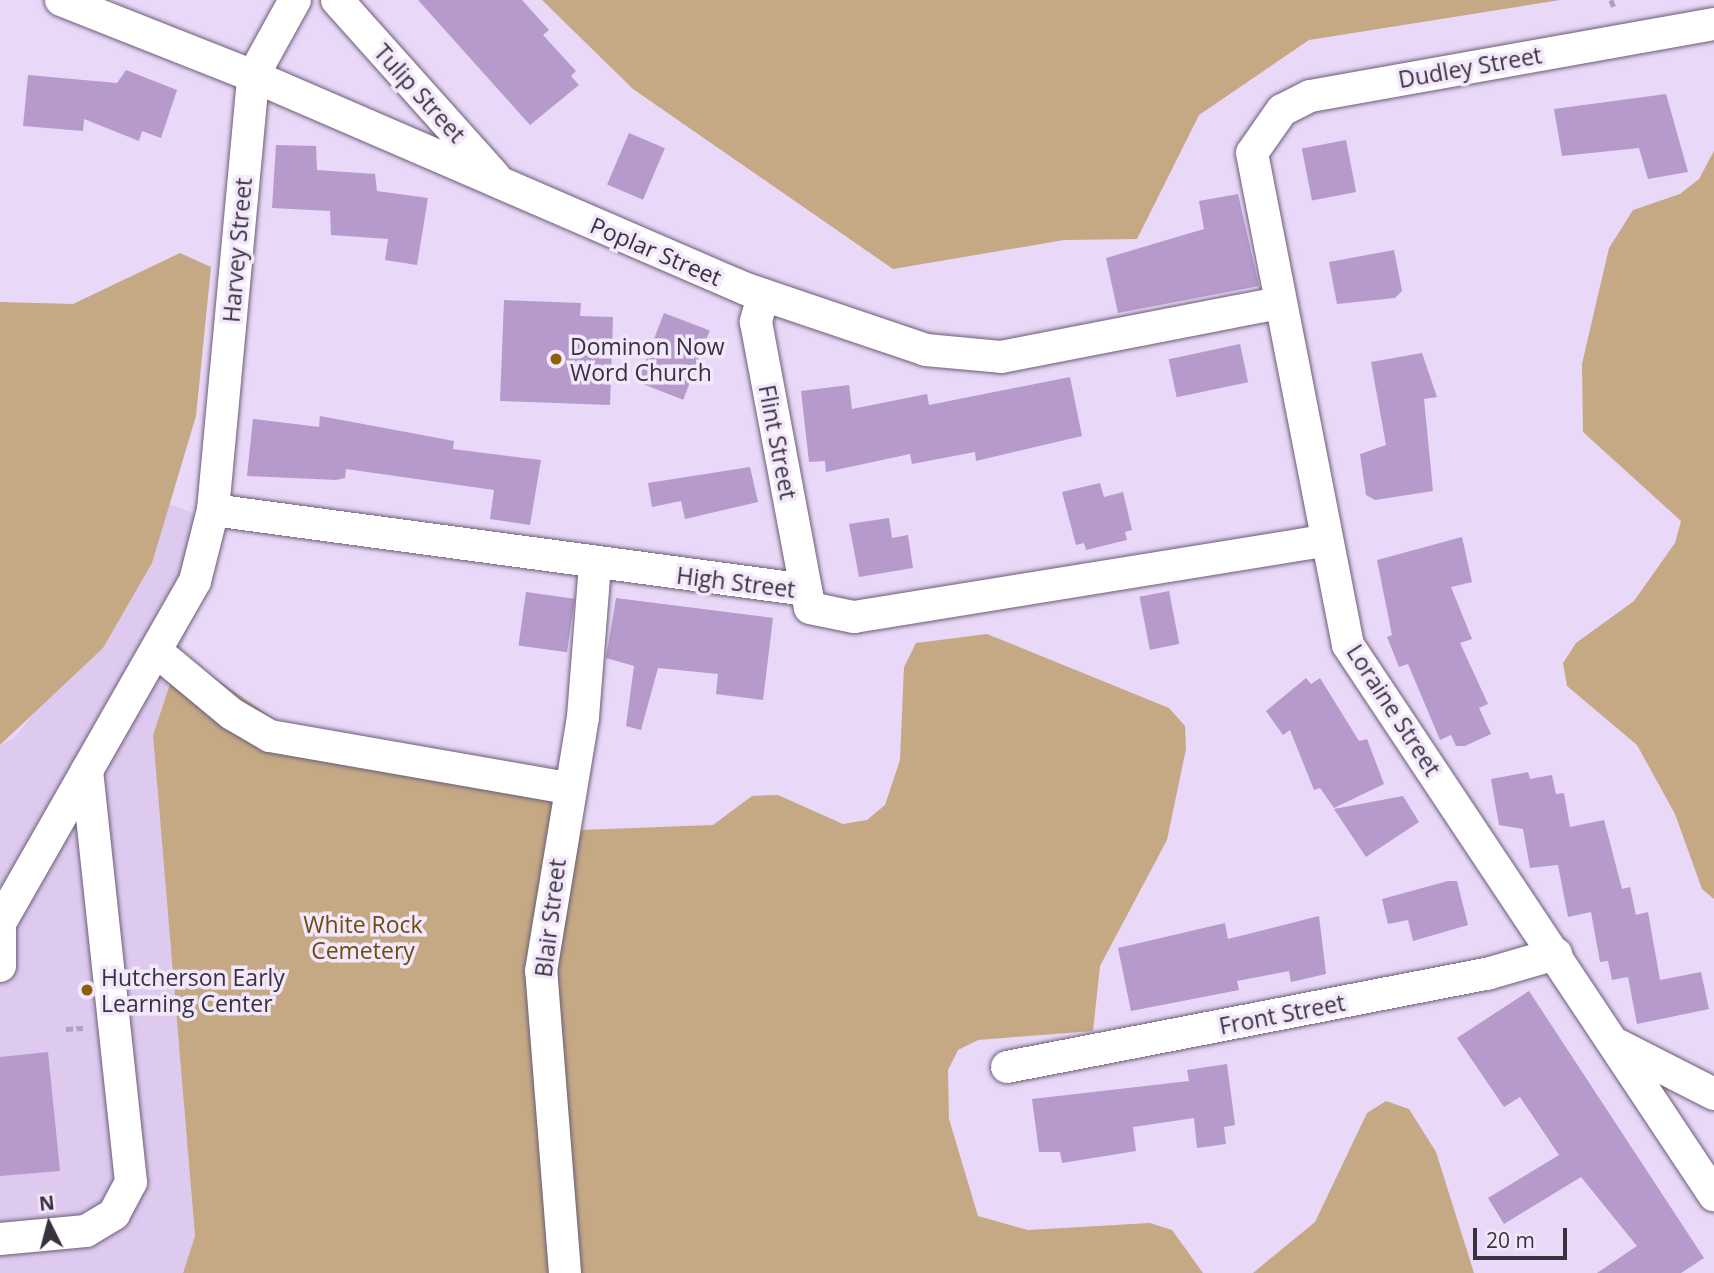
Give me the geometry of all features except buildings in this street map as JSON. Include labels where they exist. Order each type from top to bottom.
[{"type":"street","name":"Poplar Street","points":[[61,0],[253,76],[503,186],[763,295],[926,350],[1001,357],[1278,303]]},
{"type":"street","name":"Harvey Street","points":[[0,923],[195,580],[213,510],[253,76],[295,0]]},
{"type":"street","name":"Tulip Street","points":[[337,0],[503,186]]},
{"type":"street","name":"Dudley Street","points":[[1252,153],[1282,110],[1310,96],[1714,24]]},
{"type":"street","name":"Loraine Street","points":[[1252,153],[1278,303],[1348,645],[1714,1195]]},
{"type":"street","name":"Flint Street","points":[[763,295],[756,322],[806,590]]},
{"type":"street","name":"High Street","points":[[213,510],[595,565],[806,590],[810,608],[854,617],[1327,540]]},
{"type":"street","name":"Blair Street","points":[[565,1273],[541,971],[567,788],[583,717],[595,565]]},
{"type":"street","points":[[156,650],[232,714],[270,736],[567,788]]},
{"type":"street","points":[[0,1239],[86,1231],[114,1214],[131,1182],[87,770]]},
{"type":"street","points":[[0,929],[0,966]]},
{"type":"street","name":"Front Street","points":[[1007,1067],[1487,974],[1556,954]]},
{"type":"street","points":[[1615,1043],[1714,1094]]},
{"type":"shaded area","name":"Hutcherson Early Learning Center","points":[[167,503],[223,525],[153,735],[195,1236],[183,1273],[0,1273],[0,745],[15,737],[152,563]]},
{"type":"green space","points":[[542,0],[1560,0],[1309,40],[1199,115],[1137,239],[1064,240],[893,269],[633,89]]},
{"type":"green space","points":[[1714,151],[1714,899],[1702,889],[1675,814],[1637,745],[1567,686],[1563,663],[1576,643],[1634,601],[1675,543],[1681,521],[1583,432],[1582,364],[1609,248],[1633,210],[1680,194],[1699,179]]},
{"type":"green space","points":[[180,253],[211,267],[196,416],[152,563],[103,648],[0,745],[0,302],[73,304]]},
{"type":"green space","name":"White Rock Cemetery","points":[[987,634],[1169,708],[1185,726],[1186,749],[1167,840],[1100,966],[1093,1031],[978,1040],[958,1050],[948,1070],[949,1119],[978,1216],[1028,1230],[1150,1223],[1172,1230],[1203,1273],[183,1273],[195,1236],[153,735],[180,654],[278,722],[587,778],[581,830],[713,825],[752,796],[778,795],[843,824],[867,820],[885,805],[900,760],[904,667],[916,643]]},
{"type":"green space","points":[[1386,1101],[1409,1109],[1436,1152],[1474,1273],[1253,1273],[1315,1222],[1367,1113]]},
{"type":"place","name":"Dominon Now Word Church","points":[[556,359]]},
{"type":"place","name":"Hutcherson Early Learning Center","points":[[87,990]]}]
